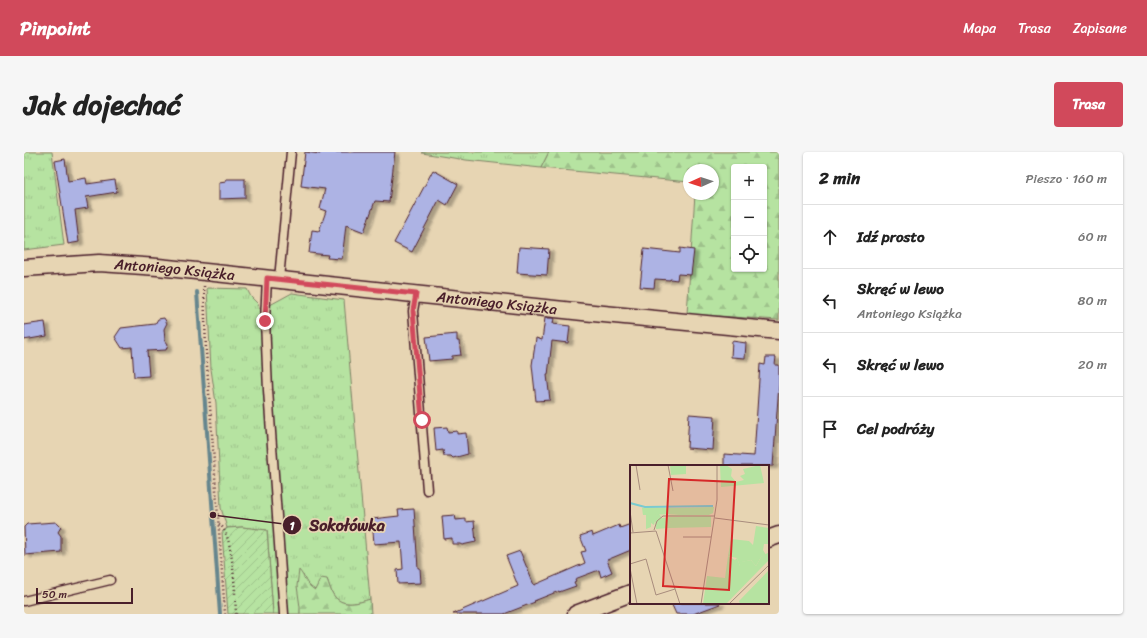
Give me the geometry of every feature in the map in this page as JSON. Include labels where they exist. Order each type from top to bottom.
[{"type":"street","name":"Antoniego Książka","points":[[24,268],[99,263],[158,267],[779,331]]},
{"type":"street","points":[[769,539],[779,535]]},
{"type":"street","points":[[576,614],[630,593]]},
{"type":"lane","points":[[284,614],[268,390],[265,321],[273,278],[291,152]]},
{"type":"lane","points":[[416,294],[413,311],[427,490]]},
{"type":"lane","points":[[24,601],[110,580]]},
{"type":"path","points":[[204,271],[206,351],[225,614]]},
{"type":"path","points":[[219,524],[224,530],[230,549],[233,566],[236,614]]},
{"type":"green space","points":[[24,152],[52,152],[64,245],[24,250]]},
{"type":"green space","points":[[549,152],[541,168],[466,160],[422,153]]},
{"type":"green space","points":[[549,152],[779,152],[779,320],[687,314],[695,200],[719,200],[719,164],[683,164],[683,181],[541,168]]},
{"type":"green space","points":[[207,288],[247,289],[251,297],[258,304],[261,316],[264,399],[270,460],[280,614],[273,614],[267,530],[242,527],[227,528],[221,508],[216,403],[211,369]]},
{"type":"green space","points":[[292,293],[344,300],[370,599],[356,603],[343,602],[339,600],[331,591],[327,579],[315,590],[307,585],[303,575],[300,614],[288,614],[268,312],[270,305]]},
{"type":"green space","points":[[242,527],[267,530],[273,614],[228,614],[222,532],[227,528]]},
{"type":"green space","points":[[299,570],[307,583],[315,590],[321,578],[327,579],[331,591],[339,600],[343,602],[356,603],[370,599],[371,614],[300,614],[297,586]]},
{"type":"building","points":[[305,152],[320,154],[320,152],[395,152],[389,202],[375,201],[364,232],[346,225],[342,259],[327,258],[328,255],[309,253],[312,230],[319,231],[326,211],[320,209],[325,189],[301,186]]},
{"type":"building","points":[[65,159],[68,181],[86,178],[87,184],[115,180],[117,192],[86,197],[88,208],[75,210],[79,242],[68,244],[55,161]]},
{"type":"building","points":[[433,170],[458,184],[447,205],[439,200],[412,252],[394,243]]},
{"type":"building","points":[[226,179],[245,179],[245,198],[219,199],[219,183],[226,182]]},
{"type":"building","points":[[519,247],[549,249],[547,275],[517,273]]},
{"type":"building","points":[[680,248],[694,250],[691,275],[678,274],[677,280],[655,279],[654,288],[640,287],[644,249],[680,253]]},
{"type":"building","points":[[164,318],[167,323],[164,329],[165,340],[168,344],[166,350],[147,351],[149,376],[134,377],[132,347],[122,348],[115,337],[121,328],[155,324],[158,319]]},
{"type":"building","points":[[545,318],[554,318],[553,324],[570,326],[568,343],[552,341],[547,375],[550,400],[536,401],[532,365],[536,338],[542,340]]},
{"type":"building","points":[[45,322],[47,336],[24,340],[24,325]]},
{"type":"building","points":[[457,334],[457,341],[459,341],[461,355],[452,356],[452,359],[429,361],[426,337]]},
{"type":"building","points":[[732,341],[746,343],[745,358],[731,357]]},
{"type":"building","points":[[766,357],[776,357],[775,365],[779,365],[773,466],[724,465],[724,454],[754,456],[760,364],[765,365]]},
{"type":"building","points":[[689,414],[715,416],[713,450],[687,448]]},
{"type":"building","points":[[447,427],[448,432],[457,431],[457,434],[466,433],[468,454],[453,458],[451,456],[444,456],[443,450],[436,451],[434,428]]},
{"type":"building","points":[[414,509],[418,568],[420,568],[421,583],[398,584],[397,570],[403,569],[401,542],[374,544],[372,519],[399,516],[398,510]]},
{"type":"building","points":[[455,515],[456,520],[466,519],[466,522],[474,521],[476,542],[462,545],[452,544],[452,538],[444,539],[442,516]]},
{"type":"building","points":[[56,522],[61,527],[58,532],[61,536],[61,552],[25,555],[24,527],[27,524]]},
{"type":"building","points":[[630,524],[630,550],[607,560],[612,572],[601,577],[599,570],[575,579],[576,581],[574,582],[576,586],[559,591],[504,614],[453,614],[518,586],[506,556],[520,551],[534,585],[585,563],[581,552],[586,551],[580,536],[592,532],[593,536],[619,525],[620,528]]},
{"type":"building","points":[[671,604],[720,604],[693,614],[676,614]]},
{"type":"waterway","points":[[197,292],[220,614]]},
{"type":"place","name":"Sokołówka","points":[[213,515]]},
{"type":"route","points":[[265,321],[267,278],[416,294],[413,311],[422,420]]}]
